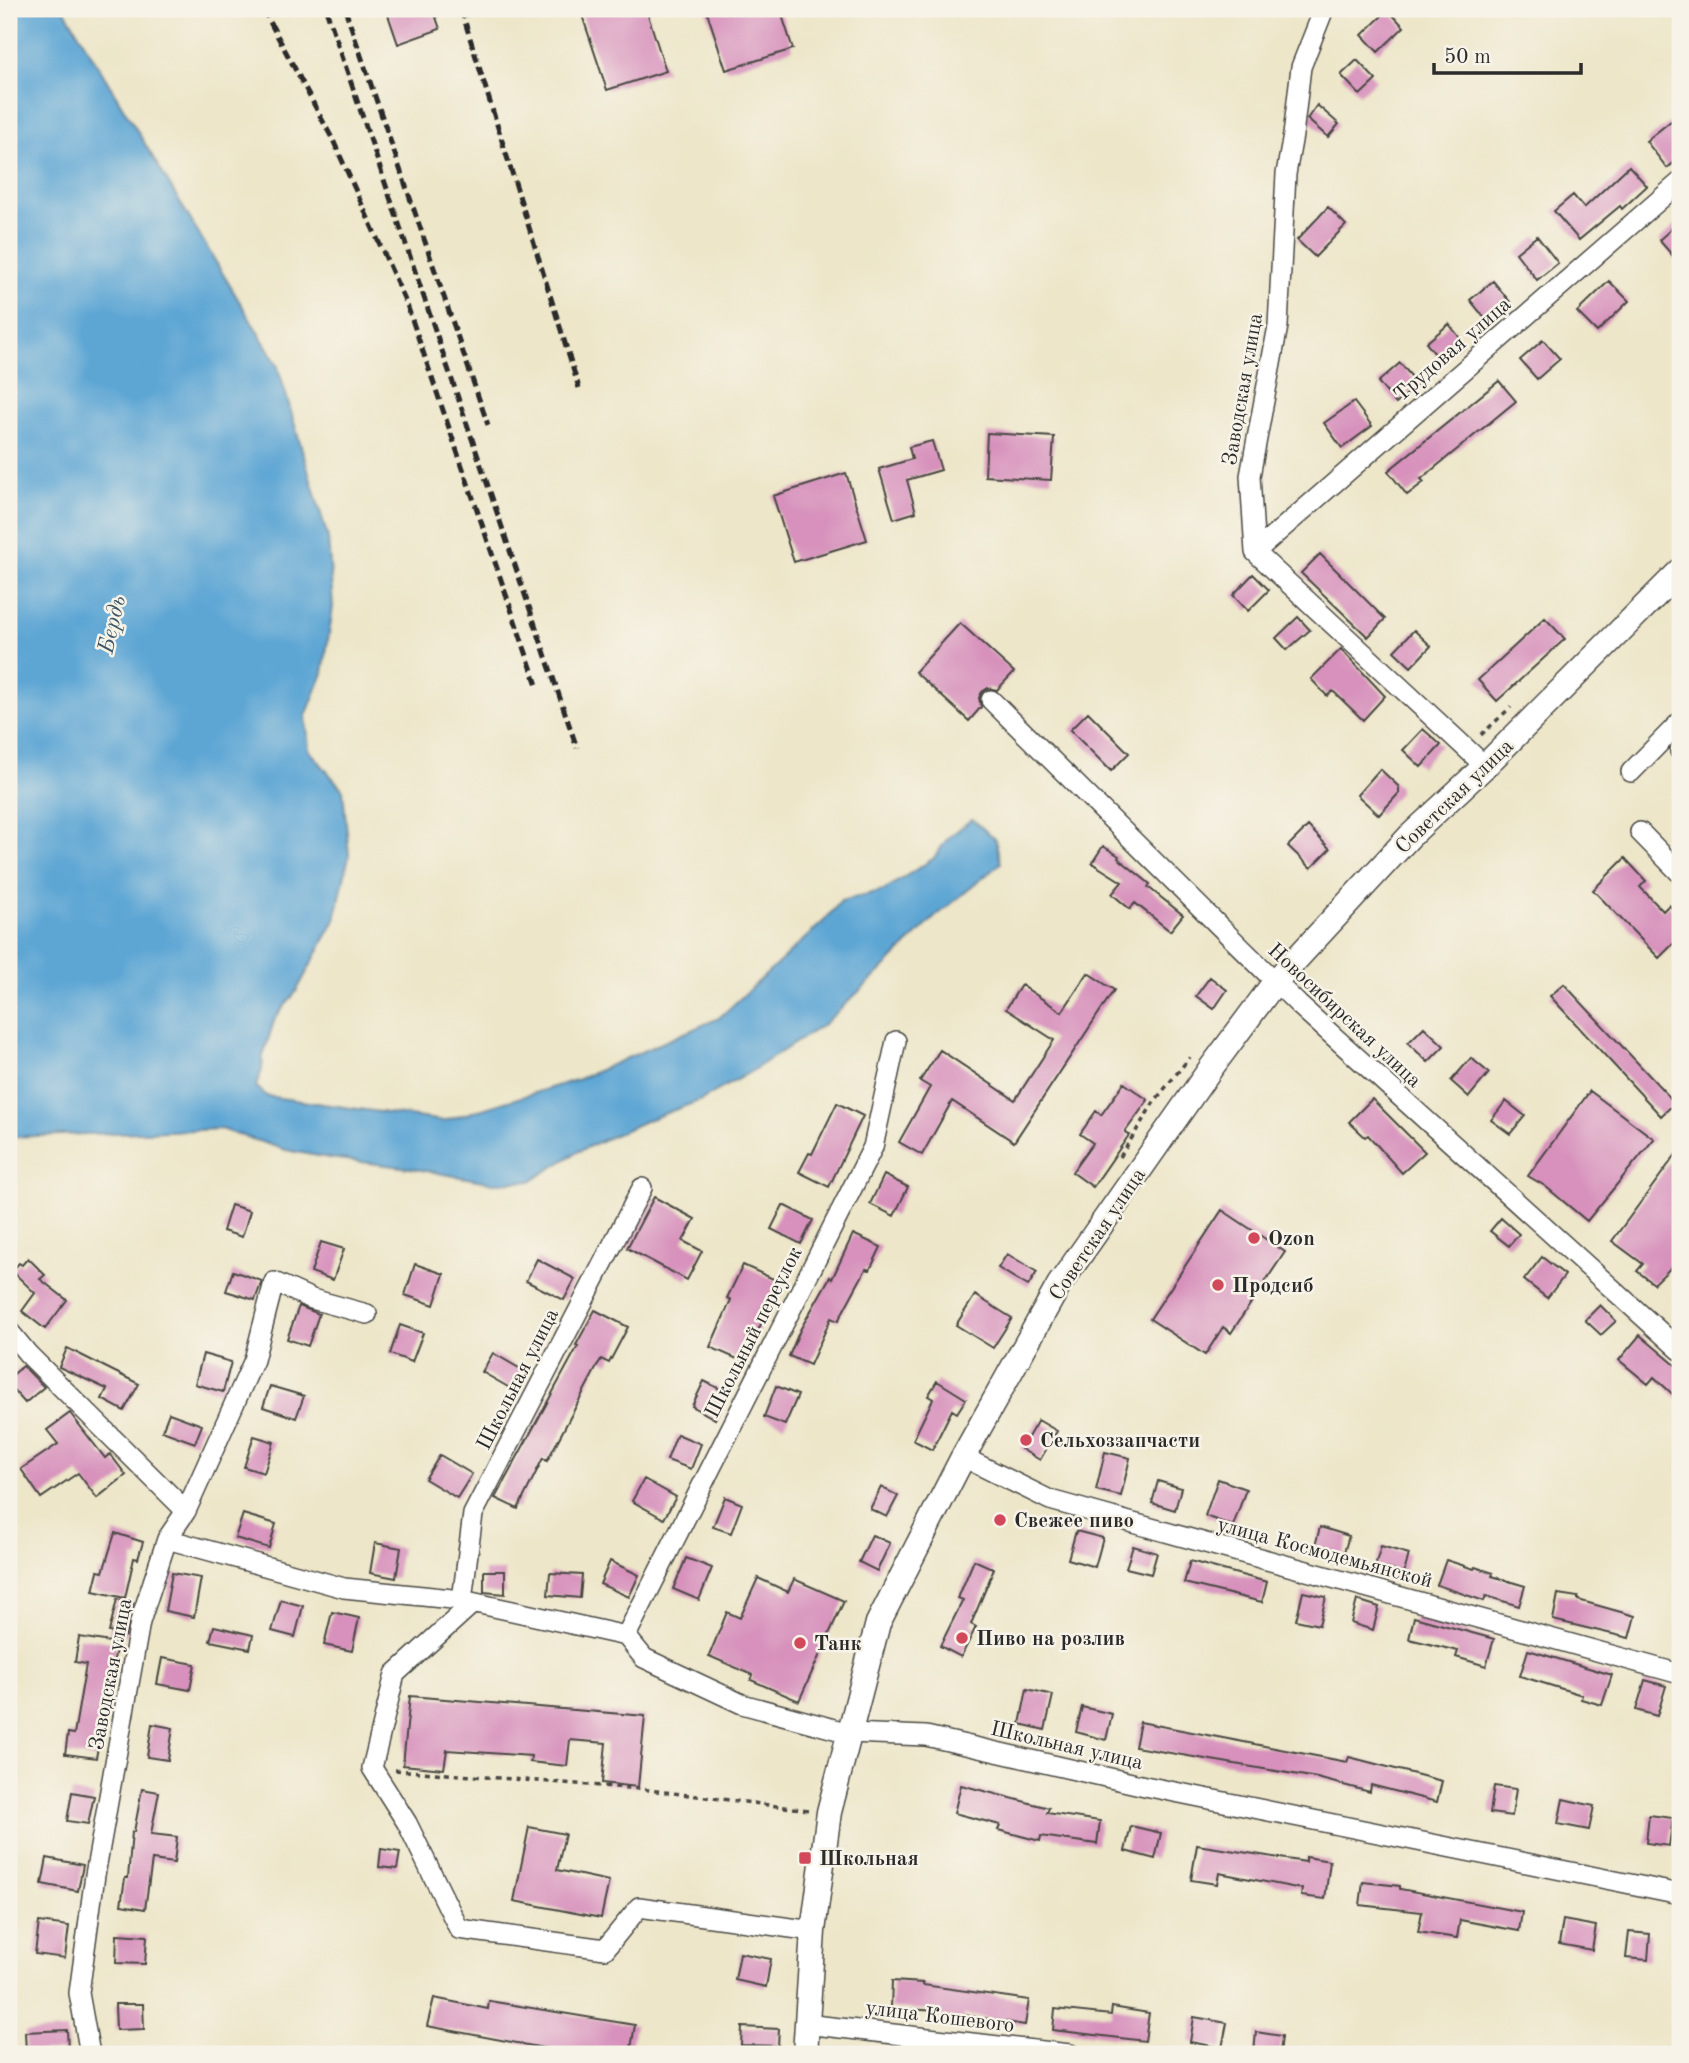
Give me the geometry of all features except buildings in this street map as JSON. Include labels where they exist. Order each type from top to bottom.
[{"type":"main road","name":"Советская улица","points":[[805,2054],[813,1931],[829,1812],[878,1623],[963,1457],[1059,1285],[1211,1068],[1275,982],[1410,836],[1485,766],[1680,571]]},
{"type":"street","name":"Заводская улица","points":[[1255,552],[1250,475],[1278,326],[1286,174],[1301,67],[1324,9]]},
{"type":"street","name":"Трудовая улица","points":[[1255,552],[1680,182]]},
{"type":"street","points":[[1255,552],[1485,766]]},
{"type":"street","name":"Новосибирская улица","points":[[991,700],[1275,982],[1680,1350]]},
{"type":"street","points":[[1631,772],[1680,722]]},
{"type":"street","points":[[1640,832],[1680,873]]},
{"type":"street","name":"Школьный переулок","points":[[626,1636],[873,1147],[897,1041]]},
{"type":"street","name":"Школьная улица","points":[[467,1601],[473,1514],[642,1188]]},
{"type":"street","name":"Заводская улица","points":[[90,2054],[79,1993],[95,1875],[140,1622],[166,1539],[186,1511],[254,1360],[274,1282],[312,1299],[367,1314]]},
{"type":"street","points":[[9,1331],[28,1354],[186,1511]]},
{"type":"street","name":"улица Космодемьянской","points":[[963,1457],[1050,1500],[1680,1674]]},
{"type":"street","points":[[166,1539],[344,1588],[467,1601],[626,1636]]},
{"type":"street","points":[[467,1601],[395,1674],[372,1768],[407,1823],[459,1929],[605,1949],[639,1907],[813,1931]]},
{"type":"street","name":"Школьная улица","points":[[626,1636],[644,1658],[742,1704],[849,1733],[926,1736],[1145,1786],[1680,1894]]},
{"type":"street","name":"улица Кошевого","points":[[805,2024],[1070,2054]]},
{"type":"path","points":[[372,1768],[641,1789],[829,1812]]},
{"type":"water","name":"Бердь","points":[[9,9],[64,9],[277,364],[328,538],[333,607],[323,673],[306,716],[309,750],[343,790],[349,855],[335,920],[296,992],[275,1018],[256,1086],[266,1096],[444,1121],[579,1079],[719,1018],[825,920],[841,901],[884,890],[934,858],[948,838],[972,819],[995,839],[1001,863],[935,917],[824,1024],[752,1071],[701,1100],[645,1121],[579,1151],[531,1181],[494,1183],[410,1168],[329,1158],[286,1150],[221,1129],[9,1137]]},
{"type":"railway","points":[[263,9],[333,140],[407,305],[537,685]]},
{"type":"railway","points":[[326,9],[577,748]]},
{"type":"railway","points":[[345,9],[488,425]]},
{"type":"railway","points":[[461,9],[579,388]]},
{"type":"place","name":"Ozon","points":[[1254,1238]]},
{"type":"place","name":"Продсиб","points":[[1218,1285]]},
{"type":"place","name":"Сельхоззапчасти","points":[[1026,1440]]},
{"type":"place","name":"Свежее пиво","points":[[1000,1520]]},
{"type":"place","name":"Пиво на розлив","points":[[962,1638]]},
{"type":"place","name":"Танк","points":[[800,1643]]},
{"type":"place","name":"Школьная","points":[[805,1858]]}]
